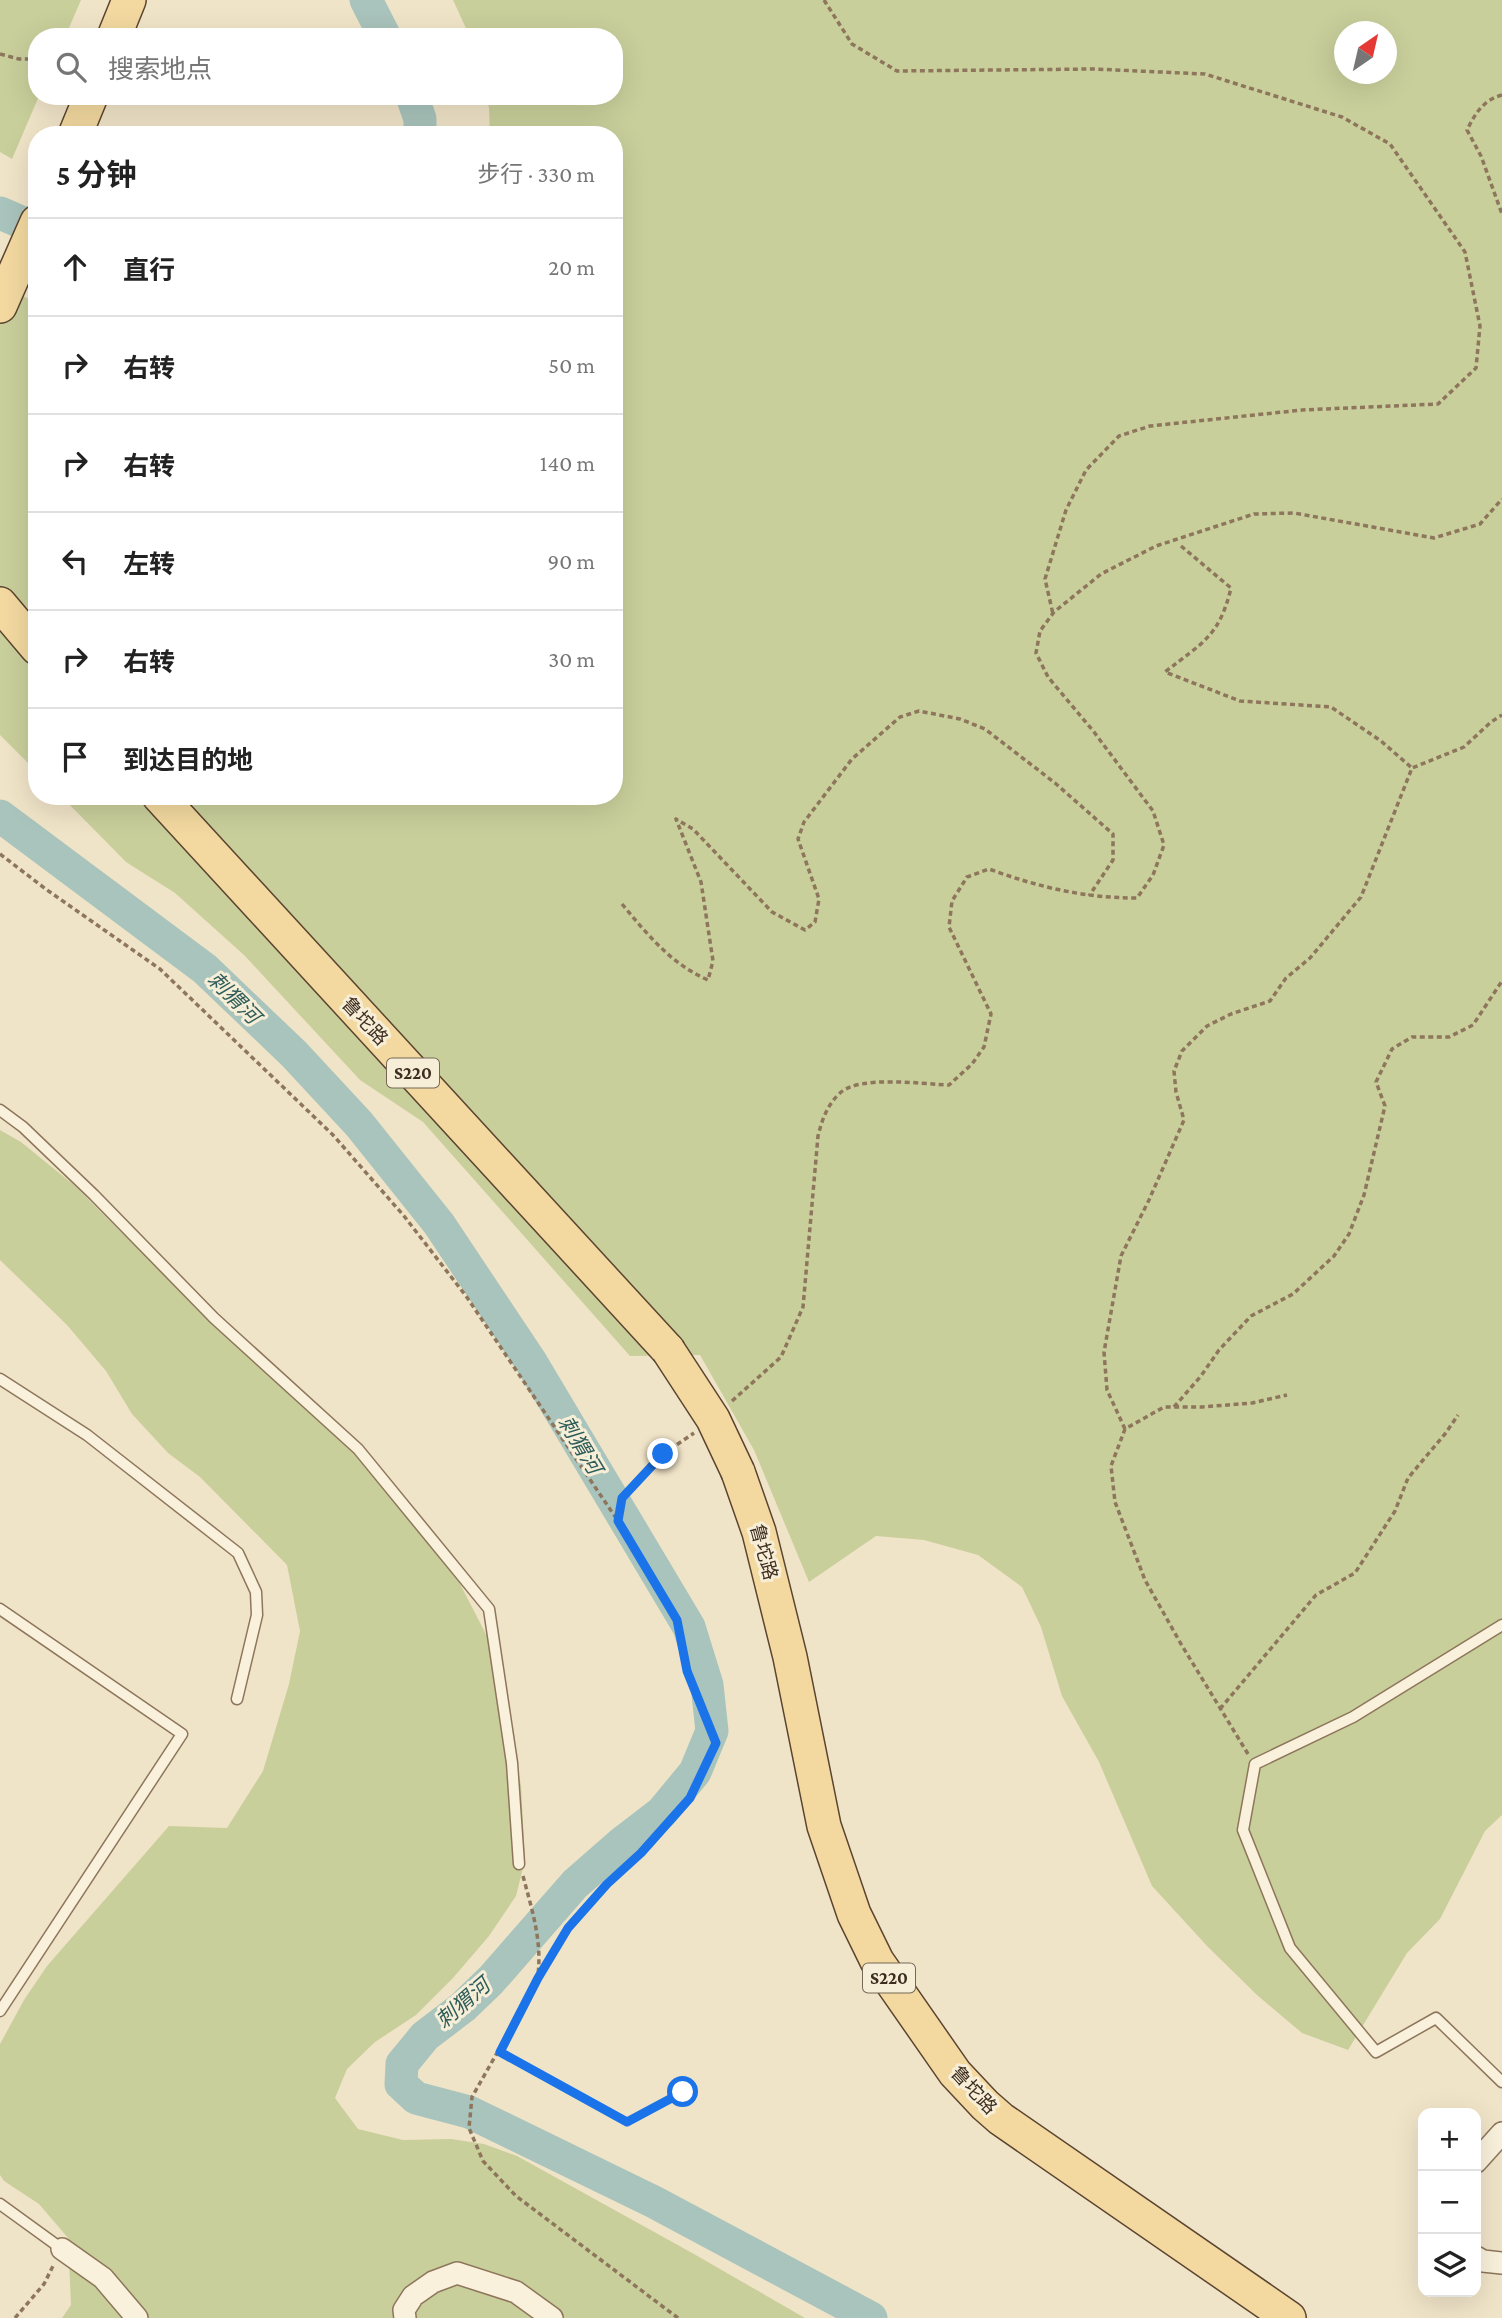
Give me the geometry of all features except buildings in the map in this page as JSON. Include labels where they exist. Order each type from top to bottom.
[{"type":"main road","points":[[118,28],[129,0]]},
{"type":"main road","points":[[79,126],[88,105]]},
{"type":"main road","points":[[0,306],[28,242]]},
{"type":"main road","points":[[0,604],[28,637]]},
{"type":"main road","name":"鲁坨路","points":[[167,805],[668,1350],[713,1419],[738,1472],[759,1532],[790,1657],[824,1826],[854,1913],[877,1961],[955,2073],[1000,2119],[1289,2318]]},
{"type":"street","points":[[1481,2156],[1502,2133]]},
{"type":"street","points":[[62,2249],[103,2278],[137,2318]]},
{"type":"street","points":[[1481,2260],[1502,2263]]},
{"type":"street","points":[[405,2318],[404,2310],[413,2296],[433,2282],[457,2273],[516,2292],[552,2318]]},
{"type":"lane","points":[[0,1110],[23,1127],[85,1186],[214,1318],[358,1449],[489,1609],[512,1763],[519,1864]]},
{"type":"lane","points":[[0,1379],[87,1435],[238,1553],[256,1592],[257,1615],[237,1699]]},
{"type":"lane","points":[[0,1609],[182,1734],[0,2011]]},
{"type":"lane","points":[[1502,1625],[1353,1717],[1255,1765],[1242,1830],[1290,1948],[1377,2052],[1436,2018],[1502,2082]]},
{"type":"lane","points":[[0,2204],[62,2249]]},
{"type":"path","points":[[824,0],[852,44],[897,71],[1093,69],[1205,74],[1342,117],[1390,144],[1465,252],[1479,326],[1476,368],[1438,404],[1302,410],[1150,426],[1119,436],[1086,470],[1066,510],[1045,579],[1053,614]]},
{"type":"path","points":[[0,54],[28,59]]},
{"type":"path","points":[[1502,95],[1478,109],[1467,131],[1481,156],[1502,214]]},
{"type":"path","points":[[730,1402],[781,1357],[803,1307],[818,1136],[824,1113],[842,1091],[870,1082],[949,1085],[972,1064],[984,1047],[991,1014],[949,927],[952,901],[968,877],[989,869],[1025,883],[1089,896],[1137,898],[1153,875],[1164,845],[1153,811],[1094,732],[1048,677],[1036,653],[1040,631],[1053,614],[1101,575],[1156,546],[1254,514],[1294,513],[1434,538],[1480,524],[1502,499]]},
{"type":"path","points":[[1181,546],[1231,588],[1225,613],[1212,635],[1165,672],[1240,701],[1331,707],[1381,741],[1412,768]]},
{"type":"path","points":[[622,904],[663,951],[694,974],[708,980],[713,961],[701,882],[676,819],[693,829],[772,912],[805,930],[814,922],[819,900],[798,839],[804,822],[852,759],[900,717],[919,711],[960,719],[985,729],[1055,783],[1113,834],[1113,860],[1089,896]]},
{"type":"path","points":[[1125,1429],[1107,1390],[1104,1352],[1121,1256],[1184,1120],[1176,1092],[1174,1071],[1182,1051],[1207,1026],[1270,1000],[1286,978],[1310,958],[1361,897],[1412,768],[1464,747],[1502,715]]},
{"type":"path","points":[[0,854],[47,891],[160,969],[333,1135],[404,1216],[466,1296],[618,1521],[677,1620],[687,1671],[716,1743],[690,1798],[568,1928],[538,1978],[500,2052],[472,2097],[469,2128],[482,2161],[516,2196],[678,2318]]},
{"type":"path","points":[[1174,1407],[1219,1350],[1251,1317],[1293,1294],[1335,1256],[1349,1234],[1364,1195],[1385,1106],[1377,1082],[1392,1049],[1412,1037],[1449,1037],[1473,1025],[1502,981]]},
{"type":"path","points":[[1255,1765],[1145,1580],[1115,1502],[1111,1466],[1125,1429],[1164,1407],[1252,1403],[1287,1395]]},
{"type":"path","points":[[1220,1709],[1316,1595],[1355,1573],[1395,1511],[1408,1478],[1458,1415]]},
{"type":"path","points":[[618,1521],[622,1498],[663,1454],[699,1429]]},
{"type":"path","points":[[519,1864],[537,1926],[540,1956],[538,1978]]},
{"type":"path","points":[[500,2052],[627,2122],[683,2092]]},
{"type":"path","points":[[15,2318],[44,2284],[62,2249]]},
{"type":"green space","points":[[0,0],[81,0],[69,28],[28,28],[28,105],[35,105],[12,159],[0,152]]},
{"type":"green space","points":[[453,0],[1502,0],[1502,1815],[1485,1831],[1440,1919],[1407,1953],[1348,2050],[1302,2033],[1257,1995],[1208,1947],[1152,1886],[1099,1762],[1062,1696],[1041,1627],[1022,1587],[978,1555],[924,1540],[876,1536],[809,1582],[754,1450],[700,1355],[630,1356],[423,1122],[360,1080],[244,955],[175,893],[126,862],[70,805],[623,805],[623,126],[490,126],[488,105],[623,105],[623,28],[466,28]]},
{"type":"green space","points":[[0,287],[28,298],[28,763],[0,735]]},
{"type":"green space","points":[[0,1130],[21,1142],[74,1185],[282,1388],[349,1441],[433,1545],[459,1582],[490,1642],[521,1785],[525,1860],[516,1896],[489,1936],[453,1978],[416,2015],[375,2042],[347,2069],[335,2098],[358,2129],[403,2140],[451,2139],[484,2144],[517,2156],[805,2318],[62,2318],[71,2305],[68,2238],[39,2204],[4,2181],[0,2175],[0,2044],[24,2000],[47,1966],[169,1826],[227,1828],[263,1771],[289,1684],[300,1631],[287,1565],[200,1477],[168,1453],[132,1414],[106,1371],[67,1325],[0,1260]]},
{"type":"waterway","name":"刺猬河","points":[[366,0],[380,28]]},
{"type":"waterway","name":"刺猬河","points":[[415,105],[420,126]]},
{"type":"waterway","name":"刺猬河","points":[[0,213],[28,225]]},
{"type":"waterway","name":"刺猬河","points":[[0,816],[205,969],[294,1054],[359,1124],[439,1224],[531,1362],[689,1627],[707,1685],[712,1731],[695,1772],[662,1812],[575,1884],[491,1980],[463,2007],[425,2036],[402,2064],[401,2084],[416,2098],[469,2112],[654,2202],[871,2318]]},
{"type":"route","points":[[663,1454],[622,1498],[618,1521],[677,1620],[687,1671],[716,1743],[690,1798],[568,1928],[538,1978],[500,2052],[627,2122],[683,2092]]}]
